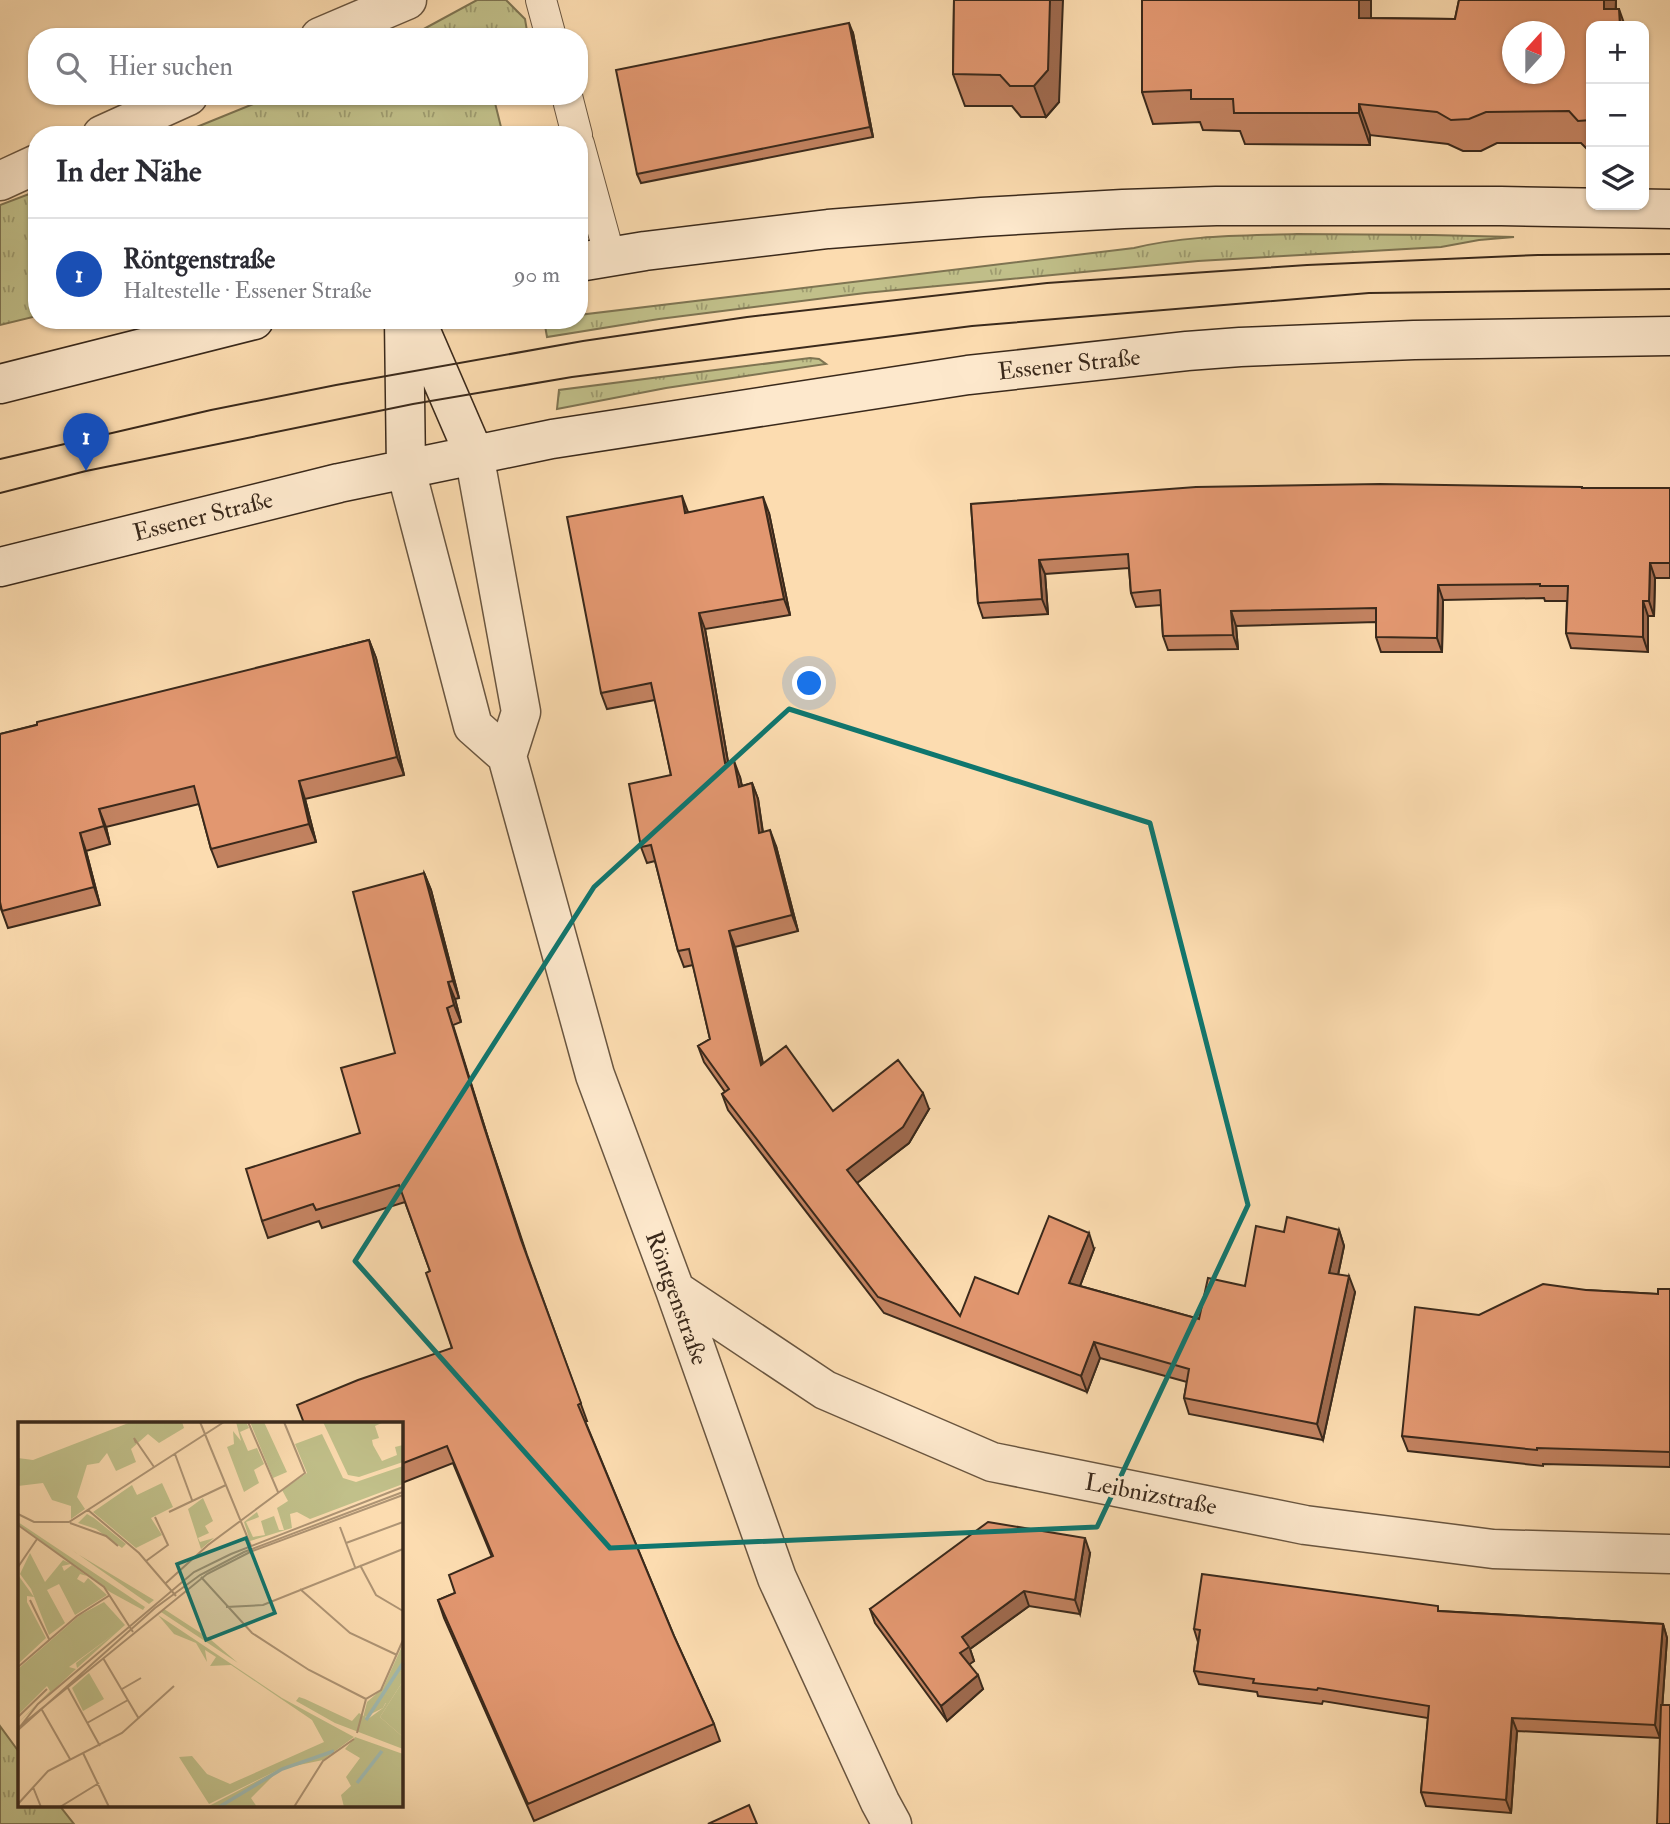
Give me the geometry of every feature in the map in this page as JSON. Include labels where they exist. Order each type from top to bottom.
[{"type":"main road","points":[[341,28],[407,0]]},
{"type":"main road","points":[[123,126],[168,105]]},
{"type":"main road","points":[[0,181],[28,168]]},
{"type":"main road","points":[[594,259],[828,229],[1123,209],[1502,205],[1670,209]]},
{"type":"main road","points":[[0,384],[218,329]]},
{"type":"main road","points":[[404,329],[407,470],[473,726],[507,755],[521,712],[474,454],[420,329]]},
{"type":"main road","name":"Essener Straße","points":[[0,567],[339,483],[474,454],[552,439],[955,377],[1187,351],[1413,340],[1670,336]]},
{"type":"main road","name":"Röntgenstraße","points":[[507,755],[595,1075],[777,1578],[892,1824]]},
{"type":"main road","name":"Leibnizstraße","points":[[675,1290],[825,1390],[992,1462],[1305,1525],[1493,1549],[1670,1554]]},
{"type":"lane","points":[[541,0],[549,28]]},
{"type":"lane","points":[[569,105],[575,126]]},
{"type":"lane","points":[[588,213],[594,259]]},
{"type":"highlighted area","points":[[789,709],[1150,823],[1248,1205],[1097,1527],[610,1548],[355,1261],[594,887]]},
{"type":"green space","points":[[477,0],[506,0],[525,19],[526,28],[426,28]]},
{"type":"green space","points":[[251,105],[496,105],[501,126],[199,126]]},
{"type":"green space","points":[[28,194],[28,318],[0,325],[0,205]]},
{"type":"green space","points":[[1297,234],[1514,237],[1441,247],[1198,261],[865,293],[659,319],[547,337],[546,329],[588,329],[588,314],[1215,237]]},
{"type":"green space","points":[[819,359],[826,364],[666,388],[557,409],[559,390]]},
{"type":"green space","points":[[0,1726],[18,1751],[18,1806],[60,1806],[74,1824],[0,1824]]},
{"type":"building","points":[[954,0],[1050,0],[1048,70],[1034,86],[1010,86],[1000,75],[953,74]]},
{"type":"building","points":[[1142,0],[1359,0],[1359,18],[1455,19],[1459,0],[1604,0],[1604,9],[1619,9],[1620,21],[1586,21],[1586,120],[1578,121],[1569,111],[1486,112],[1469,119],[1451,120],[1437,112],[1359,104],[1359,113],[1234,113],[1233,99],[1191,99],[1191,90],[1142,92]]},
{"type":"building","points":[[849,23],[870,127],[637,174],[616,70]]},
{"type":"building","points":[[1380,484],[1670,488],[1670,563],[1650,563],[1649,601],[1643,601],[1643,637],[1566,633],[1568,586],[1540,584],[1438,585],[1437,638],[1376,637],[1376,608],[1231,611],[1233,635],[1163,636],[1160,590],[1131,593],[1128,554],[1039,560],[1042,599],[978,603],[971,504],[1196,487]]},
{"type":"building","points":[[682,496],[685,513],[763,497],[784,599],[699,613],[725,763],[734,761],[739,787],[752,783],[759,833],[770,830],[792,915],[729,931],[761,1065],[786,1046],[833,1111],[898,1060],[923,1093],[903,1127],[847,1170],[960,1316],[975,1277],[1018,1294],[1049,1216],[1089,1233],[1069,1283],[1199,1319],[1208,1278],[1245,1286],[1256,1226],[1284,1232],[1287,1217],[1339,1230],[1329,1273],[1349,1276],[1317,1424],[1184,1398],[1189,1369],[1094,1342],[1081,1376],[878,1297],[722,1094],[729,1089],[698,1046],[710,1039],[689,949],[678,951],[651,845],[641,847],[629,784],[671,775],[651,683],[601,693],[567,517]]},
{"type":"building","points":[[369,640],[397,757],[299,781],[309,824],[211,849],[194,786],[99,809],[104,826],[80,833],[94,887],[2,911],[0,734],[37,725],[37,722]]},
{"type":"building","points":[[424,873],[453,981],[448,982],[454,1005],[447,1008],[521,1240],[581,1403],[578,1405],[674,1636],[714,1724],[528,1804],[438,1600],[455,1593],[449,1575],[493,1556],[447,1446],[402,1464],[402,1422],[304,1422],[297,1405],[358,1380],[452,1348],[426,1273],[430,1271],[399,1185],[316,1210],[313,1204],[262,1221],[246,1169],[360,1133],[341,1068],[395,1053],[353,892]]},
{"type":"building","points":[[1543,1284],[1586,1290],[1658,1294],[1658,1289],[1670,1289],[1670,1452],[1537,1450],[1402,1436],[1415,1307],[1479,1315]]},
{"type":"building","points":[[988,1522],[1085,1538],[1075,1600],[1024,1591],[962,1637],[969,1647],[960,1653],[978,1675],[941,1706],[870,1609]]},
{"type":"building","points":[[1202,1574],[1438,1606],[1438,1611],[1663,1624],[1655,1725],[1512,1718],[1506,1800],[1421,1792],[1429,1706],[1318,1688],[1253,1683],[1254,1679],[1194,1671],[1200,1630],[1194,1629]]},
{"type":"building","points":[[1661,1705],[1670,1705],[1670,1824],[1657,1824]]},
{"type":"building","points":[[749,1805],[757,1824],[708,1824]]},
{"type":"tram line","points":[[0,459],[211,410],[336,385],[583,341],[747,317],[1047,283],[1307,265],[1538,255],[1670,254]]},
{"type":"tram line","points":[[0,493],[86,471],[413,404],[572,377],[972,326],[1369,293],[1670,289]]},
{"type":"place","name":"Röntgenstraße","points":[[86,471]]}]
